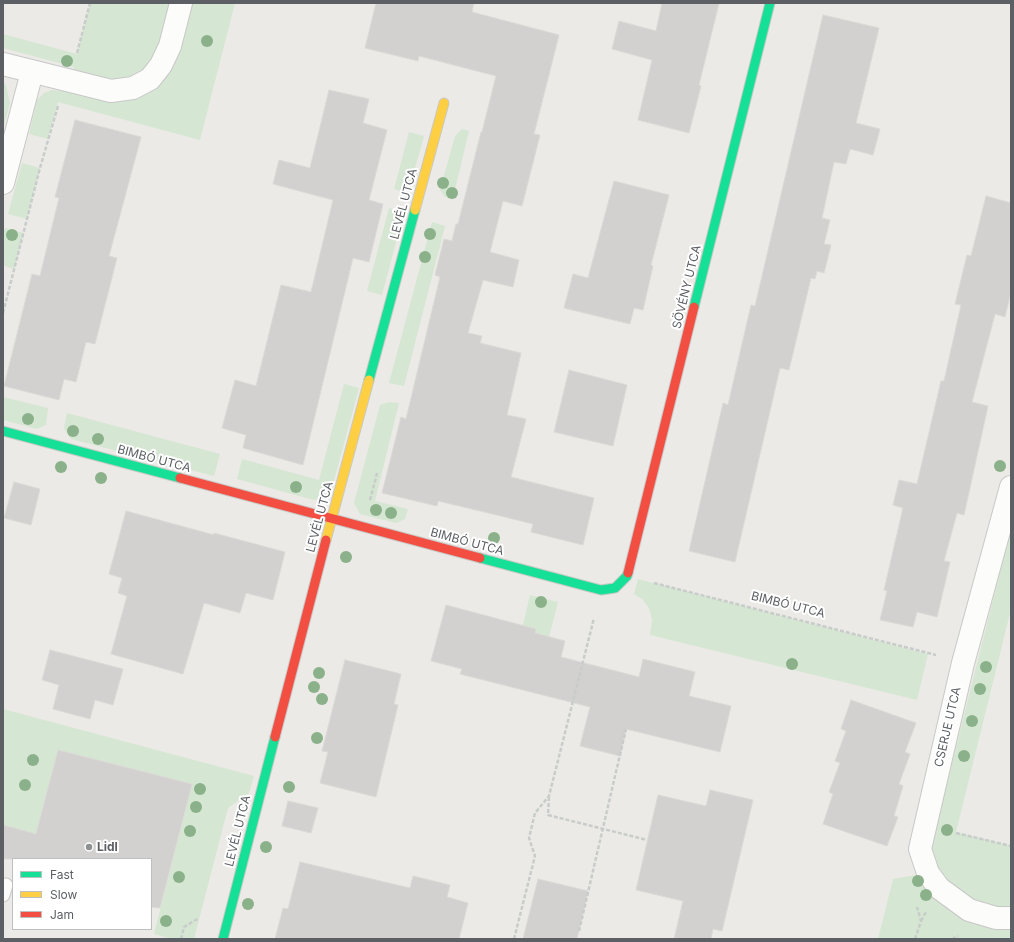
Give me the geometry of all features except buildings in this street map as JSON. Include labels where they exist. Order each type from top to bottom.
[{"type":"street","points":[[3,64],[111,92],[133,88],[150,79],[161,65],[170,46],[181,3]]},
{"type":"street","name":"SÖVÉNY UTCA","points":[[626,576],[632,561],[770,3]]},
{"type":"street","points":[[3,183],[32,72]]},
{"type":"street","name":"LEVÉL UTCA","points":[[223,939],[332,519],[444,103]]},
{"type":"street","name":"BIMBÓ UTCA","points":[[3,431],[601,590]]},
{"type":"street","name":"CSERJE UTCA","points":[[1011,487],[963,663],[920,849],[928,873],[939,888],[969,910],[996,918],[1011,918]]},
{"type":"street","points":[[601,590],[615,588],[626,576]]},
{"type":"path","points":[[3,313],[61,91],[75,67],[90,3]]},
{"type":"path","name":"BIMBÓ UTCA","points":[[626,576],[921,652]]},
{"type":"path","points":[[601,590],[549,796],[548,815],[648,840]]},
{"type":"path","points":[[579,931],[626,729]]},
{"type":"path","points":[[514,939],[535,856],[529,838],[535,813],[549,796]]},
{"type":"path","points":[[956,833],[1011,846]]},
{"type":"path","points":[[181,939],[184,927],[199,918]]},
{"type":"green space","points":[[90,3],[235,3],[200,140],[58,102],[48,139],[29,134],[37,100],[44,93],[52,90],[61,91],[74,67],[3,48],[3,34],[77,54]]},
{"type":"green space","points":[[3,82],[6,85],[10,103],[3,129]]},
{"type":"green space","points":[[462,129],[469,131],[453,198],[445,197],[440,190],[455,136]]},
{"type":"green space","points":[[409,132],[424,136],[408,193],[394,189]]},
{"type":"green space","points":[[22,163],[40,168],[27,219],[8,214]]},
{"type":"green space","points":[[389,208],[404,212],[382,295],[367,291]]},
{"type":"green space","points":[[432,222],[445,226],[404,386],[389,383]]},
{"type":"green space","points":[[5,228],[24,233],[14,269],[3,265],[3,234]]},
{"type":"green space","points":[[344,384],[359,388],[332,488],[324,498],[314,500],[237,479],[242,459],[319,480]]},
{"type":"green space","points":[[3,397],[48,408],[46,425],[37,429],[3,420]]},
{"type":"green space","points":[[389,402],[399,403],[375,501],[408,509],[405,519],[396,523],[360,514],[354,503],[380,405]]},
{"type":"green space","points":[[67,413],[220,454],[214,476],[71,439],[64,428]]},
{"type":"green space","points":[[1011,528],[1011,609],[956,832],[1011,846],[1011,939],[878,939],[893,879],[928,873],[936,827]]},
{"type":"green space","points":[[638,579],[928,654],[917,700],[650,635],[652,620],[649,608],[642,599],[634,594]]},
{"type":"green space","points":[[530,595],[558,602],[549,637],[535,633],[536,629],[523,625]]},
{"type":"green space","points":[[3,709],[254,776],[249,793],[228,808],[194,939],[172,939],[154,934],[192,784],[58,750],[36,834],[3,825]]},
{"type":"traffic: fast","points":[[694,307],[770,3]]},
{"type":"traffic: fast","points":[[369,380],[415,210]]},
{"type":"traffic: fast","points":[[3,431],[180,478]]},
{"type":"traffic: fast","points":[[480,558],[601,590],[615,588],[627,576],[628,573]]},
{"type":"traffic: fast","points":[[223,939],[275,737]]},
{"type":"traffic: slow","points":[[415,210],[444,103]]},
{"type":"traffic: slow","points":[[326,540],[369,380]]},
{"type":"traffic: jam","points":[[628,573],[694,307]]},
{"type":"traffic: jam","points":[[180,478],[480,558]]},
{"type":"traffic: jam","points":[[275,737],[326,540]]},
{"type":"place","name":"Lidl","points":[[89,847]]}]
